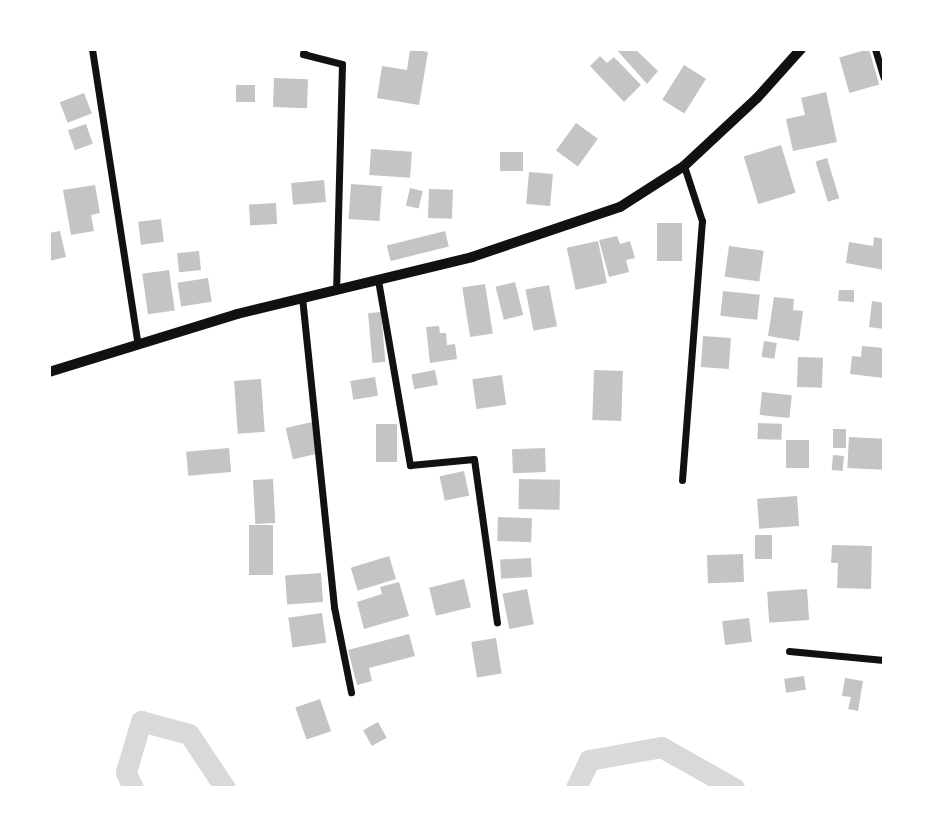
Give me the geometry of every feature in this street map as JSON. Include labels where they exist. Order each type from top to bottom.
[{"type":"street","points":[[92,49],[137,341]]},
{"type":"street","points":[[304,49],[303,54],[342,64],[336,290]]},
{"type":"street","points":[[49,372],[137,341],[174,336],[302,297],[472,257],[620,207],[684,166],[757,98],[801,49]]},
{"type":"street","points":[[875,49],[884,78]]},
{"type":"street","points":[[682,480],[702,221],[684,166]]},
{"type":"street","points":[[378,280],[410,465],[474,459],[497,622]]},
{"type":"street","points":[[302,297],[334,607],[351,692]]},
{"type":"street","points":[[789,651],[884,660]]},
{"type":"building","points":[[410,49],[428,52],[419,105],[377,98],[382,66],[407,70]]},
{"type":"building","points":[[616,49],[635,49],[658,71],[647,84]]},
{"type":"building","points":[[869,49],[879,85],[849,93],[839,58]]},
{"type":"building","points":[[600,56],[607,63],[614,57],[641,85],[624,102],[590,66]]},
{"type":"building","points":[[684,65],[706,79],[684,114],[662,100]]},
{"type":"building","points":[[274,78],[308,79],[307,108],[273,107]]},
{"type":"building","points":[[236,85],[255,85],[255,102],[236,102]]},
{"type":"building","points":[[826,92],[837,142],[793,151],[786,119],[805,115],[801,98]]},
{"type":"building","points":[[84,93],[92,114],[68,123],[60,102]]},
{"type":"building","points":[[576,123],[598,139],[578,166],[556,151]]},
{"type":"building","points":[[86,124],[93,144],[75,150],[68,130]]},
{"type":"building","points":[[781,145],[796,193],[758,204],[744,156]]},
{"type":"building","points":[[371,149],[412,152],[410,178],[369,175]]},
{"type":"building","points":[[500,152],[523,152],[523,171],[500,171]]},
{"type":"building","points":[[827,158],[839,198],[828,202],[816,162]]},
{"type":"building","points":[[529,172],[553,174],[550,206],[526,204]]},
{"type":"building","points":[[324,180],[326,202],[293,205],[291,183]]},
{"type":"building","points":[[351,184],[382,186],[379,221],[349,219]]},
{"type":"building","points":[[95,185],[100,213],[91,215],[94,231],[71,235],[63,190]]},
{"type":"building","points":[[410,188],[423,191],[419,208],[406,206]]},
{"type":"building","points":[[429,189],[453,190],[452,219],[428,218]]},
{"type":"building","points":[[276,203],[277,224],[250,225],[249,204]]},
{"type":"building","points":[[161,219],[164,242],[141,245],[138,222]]},
{"type":"building","points":[[657,223],[682,223],[682,261],[657,261]]},
{"type":"building","points":[[60,231],[66,257],[49,261],[49,233]]},
{"type":"building","points":[[445,231],[449,247],[391,261],[387,246]]},
{"type":"building","points":[[617,236],[620,244],[630,241],[635,258],[626,260],[629,272],[609,277],[599,240]]},
{"type":"building","points":[[874,237],[884,239],[884,270],[846,263],[849,242],[873,246]]},
{"type":"building","points":[[598,241],[607,283],[576,290],[567,248]]},
{"type":"building","points":[[729,246],[764,251],[759,282],[725,277]]},
{"type":"building","points":[[199,251],[201,270],[179,272],[177,253]]},
{"type":"building","points":[[169,270],[175,311],[148,314],[142,274]]},
{"type":"building","points":[[208,278],[212,302],[181,307],[177,283]]},
{"type":"building","points":[[515,282],[523,315],[504,320],[496,287]]},
{"type":"building","points":[[485,284],[493,333],[470,337],[462,288]]},
{"type":"building","points":[[549,285],[557,326],[533,331],[525,290]]},
{"type":"building","points":[[839,290],[854,290],[854,302],[838,301]]},
{"type":"building","points":[[723,291],[760,295],[757,320],[720,316]]},
{"type":"building","points":[[774,297],[794,299],[793,310],[803,311],[799,341],[768,336]]},
{"type":"building","points":[[872,301],[884,303],[884,329],[869,327]]},
{"type":"building","points":[[381,312],[385,362],[372,363],[368,313]]},
{"type":"building","points":[[439,326],[440,333],[446,333],[447,345],[455,344],[457,359],[430,363],[426,327]]},
{"type":"building","points":[[703,336],[731,338],[729,369],[701,367]]},
{"type":"building","points":[[764,341],[777,343],[774,359],[761,357]]},
{"type":"building","points":[[862,346],[884,348],[884,378],[850,374],[852,356],[861,357]]},
{"type":"building","points":[[798,357],[823,358],[822,388],[797,387]]},
{"type":"building","points":[[435,370],[438,385],[414,389],[411,375]]},
{"type":"building","points":[[594,370],[623,371],[621,421],[592,420]]},
{"type":"building","points":[[502,375],[506,405],[476,409],[472,379]]},
{"type":"building","points":[[375,377],[378,396],[353,400],[350,381]]},
{"type":"building","points":[[261,379],[265,432],[238,434],[234,381]]},
{"type":"building","points":[[762,392],[792,395],[789,418],[760,415]]},
{"type":"building","points":[[312,422],[319,453],[293,459],[286,428]]},
{"type":"building","points":[[758,423],[782,424],[781,440],[757,439]]},
{"type":"building","points":[[376,424],[397,424],[397,462],[376,462]]},
{"type":"building","points":[[833,429],[846,429],[846,448],[833,448]]},
{"type":"building","points":[[849,437],[884,439],[882,470],[847,468]]},
{"type":"building","points":[[786,440],[809,440],[809,468],[786,468]]},
{"type":"building","points":[[229,448],[231,472],[188,476],[186,452]]},
{"type":"building","points":[[545,448],[546,472],[513,473],[512,449]]},
{"type":"building","points":[[833,455],[844,456],[843,471],[832,470]]},
{"type":"building","points":[[464,471],[469,495],[445,501],[440,476]]},
{"type":"building","points":[[273,479],[275,523],[255,524],[253,480]]},
{"type":"building","points":[[519,479],[560,480],[559,510],[518,509]]},
{"type":"building","points":[[797,496],[799,526],[759,529],[757,499]]},
{"type":"building","points":[[498,517],[532,518],[531,542],[497,541]]},
{"type":"building","points":[[249,525],[273,525],[273,575],[249,575]]},
{"type":"building","points":[[755,535],[772,535],[772,559],[755,559]]},
{"type":"building","points":[[832,545],[872,546],[871,589],[837,588],[838,563],[831,563]]},
{"type":"building","points":[[743,554],[744,582],[708,583],[707,555]]},
{"type":"building","points":[[389,556],[396,579],[358,591],[351,568]]},
{"type":"building","points":[[531,558],[532,577],[501,579],[500,560]]},
{"type":"building","points":[[321,573],[323,602],[287,604],[285,576]]},
{"type":"building","points":[[464,579],[471,607],[436,616],[429,588]]},
{"type":"building","points":[[399,582],[409,616],[364,629],[357,602],[382,594],[380,587]]},
{"type":"building","points":[[527,589],[534,624],[509,629],[502,594]]},
{"type":"building","points":[[807,589],[809,620],[769,623],[767,592]]},
{"type":"building","points":[[322,613],[326,643],[293,647],[288,618]]},
{"type":"building","points":[[749,618],[752,642],[725,645],[722,621]]},
{"type":"building","points":[[409,634],[415,656],[369,668],[372,681],[357,685],[348,650]]},
{"type":"building","points":[[496,638],[502,674],[477,677],[471,642]]},
{"type":"building","points":[[804,676],[806,690],[786,693],[784,679]]},
{"type":"building","points":[[845,678],[863,681],[858,711],[848,709],[851,697],[842,696]]},
{"type":"building","points":[[320,699],[331,731],[306,740],[295,707]]},
{"type":"building","points":[[378,722],[387,738],[372,746],[363,730]]},
{"type":"waterway","points":[[133,788],[126,772],[141,721],[189,734],[225,788]]},
{"type":"waterway","points":[[576,788],[589,760],[661,747],[734,788]]}]
